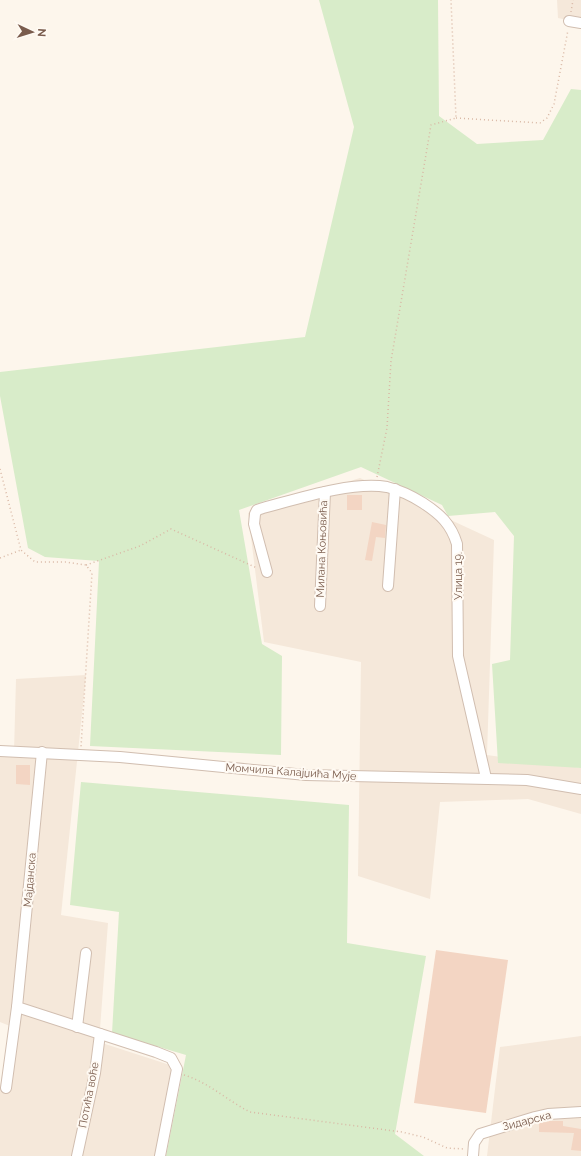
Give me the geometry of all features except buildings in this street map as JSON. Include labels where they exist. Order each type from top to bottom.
[{"type":"street","points":[[570,21],[581,23]]},
{"type":"street","name":"Улица 19.","points":[[267,572],[254,524],[254,514],[257,510],[325,492],[375,487],[394,489],[435,510],[449,524],[455,535],[459,553],[458,656],[486,778]]},
{"type":"street","points":[[388,586],[394,489]]},
{"type":"street","name":"Милана Коњовића","points":[[320,606],[325,492]]},
{"type":"street","name":"Момчила Калајџића Мује","points":[[0,751],[80,754],[306,775],[527,780],[581,789]]},
{"type":"street","name":"Мајданска","points":[[6,1088],[17,1007],[42,752]]},
{"type":"street","points":[[77,1027],[86,953]]},
{"type":"street","points":[[17,1007],[172,1058],[175,1063],[176,1073],[160,1156]]},
{"type":"street","name":"Потића воће","points":[[77,1156],[95,1073],[100,1034]]},
{"type":"street","name":"Зидарска","points":[[473,1152],[476,1138],[480,1134],[487,1131],[548,1114],[581,1112]]},
{"type":"path","points":[[451,0],[456,118]]},
{"type":"path","points":[[375,487],[387,428],[391,362],[431,125],[456,118],[540,123],[547,118],[554,104],[573,0]]},
{"type":"path","points":[[0,469],[21,550],[35,562],[64,562],[86,565],[140,546],[171,529],[267,572]]},
{"type":"path","points":[[0,558],[21,550]]},
{"type":"path","points":[[80,754],[92,573],[86,565]]},
{"type":"path","points":[[176,1073],[187,1076],[213,1089],[233,1103],[250,1112],[402,1132],[423,1137],[447,1148],[473,1152]]},
{"type":"shaded area","points":[[557,0],[581,0],[581,23],[558,18]]},
{"type":"shaded area","points":[[360,478],[494,540],[487,755],[581,768],[581,814],[528,799],[440,802],[430,899],[358,876],[361,662],[264,642],[248,513]]},
{"type":"shaded area","points":[[86,675],[61,915],[108,923],[99,1042],[173,1066],[160,1156],[0,1156],[0,1088],[10,1026],[0,1022],[0,752],[14,752],[16,679]]},
{"type":"shaded area","points":[[581,1036],[581,1156],[487,1156],[500,1047]]},
{"type":"green space","points":[[319,0],[438,0],[439,116],[477,144],[543,140],[571,89],[581,90],[581,768],[498,763],[492,664],[510,660],[514,536],[495,512],[448,516],[442,505],[361,467],[239,510],[262,644],[282,656],[281,755],[90,746],[99,561],[45,557],[28,548],[0,396],[0,372],[305,337],[354,127]]},
{"type":"green space","points":[[81,782],[349,805],[347,943],[426,956],[395,1134],[424,1156],[166,1156],[186,1055],[112,1033],[119,912],[70,905]]}]
